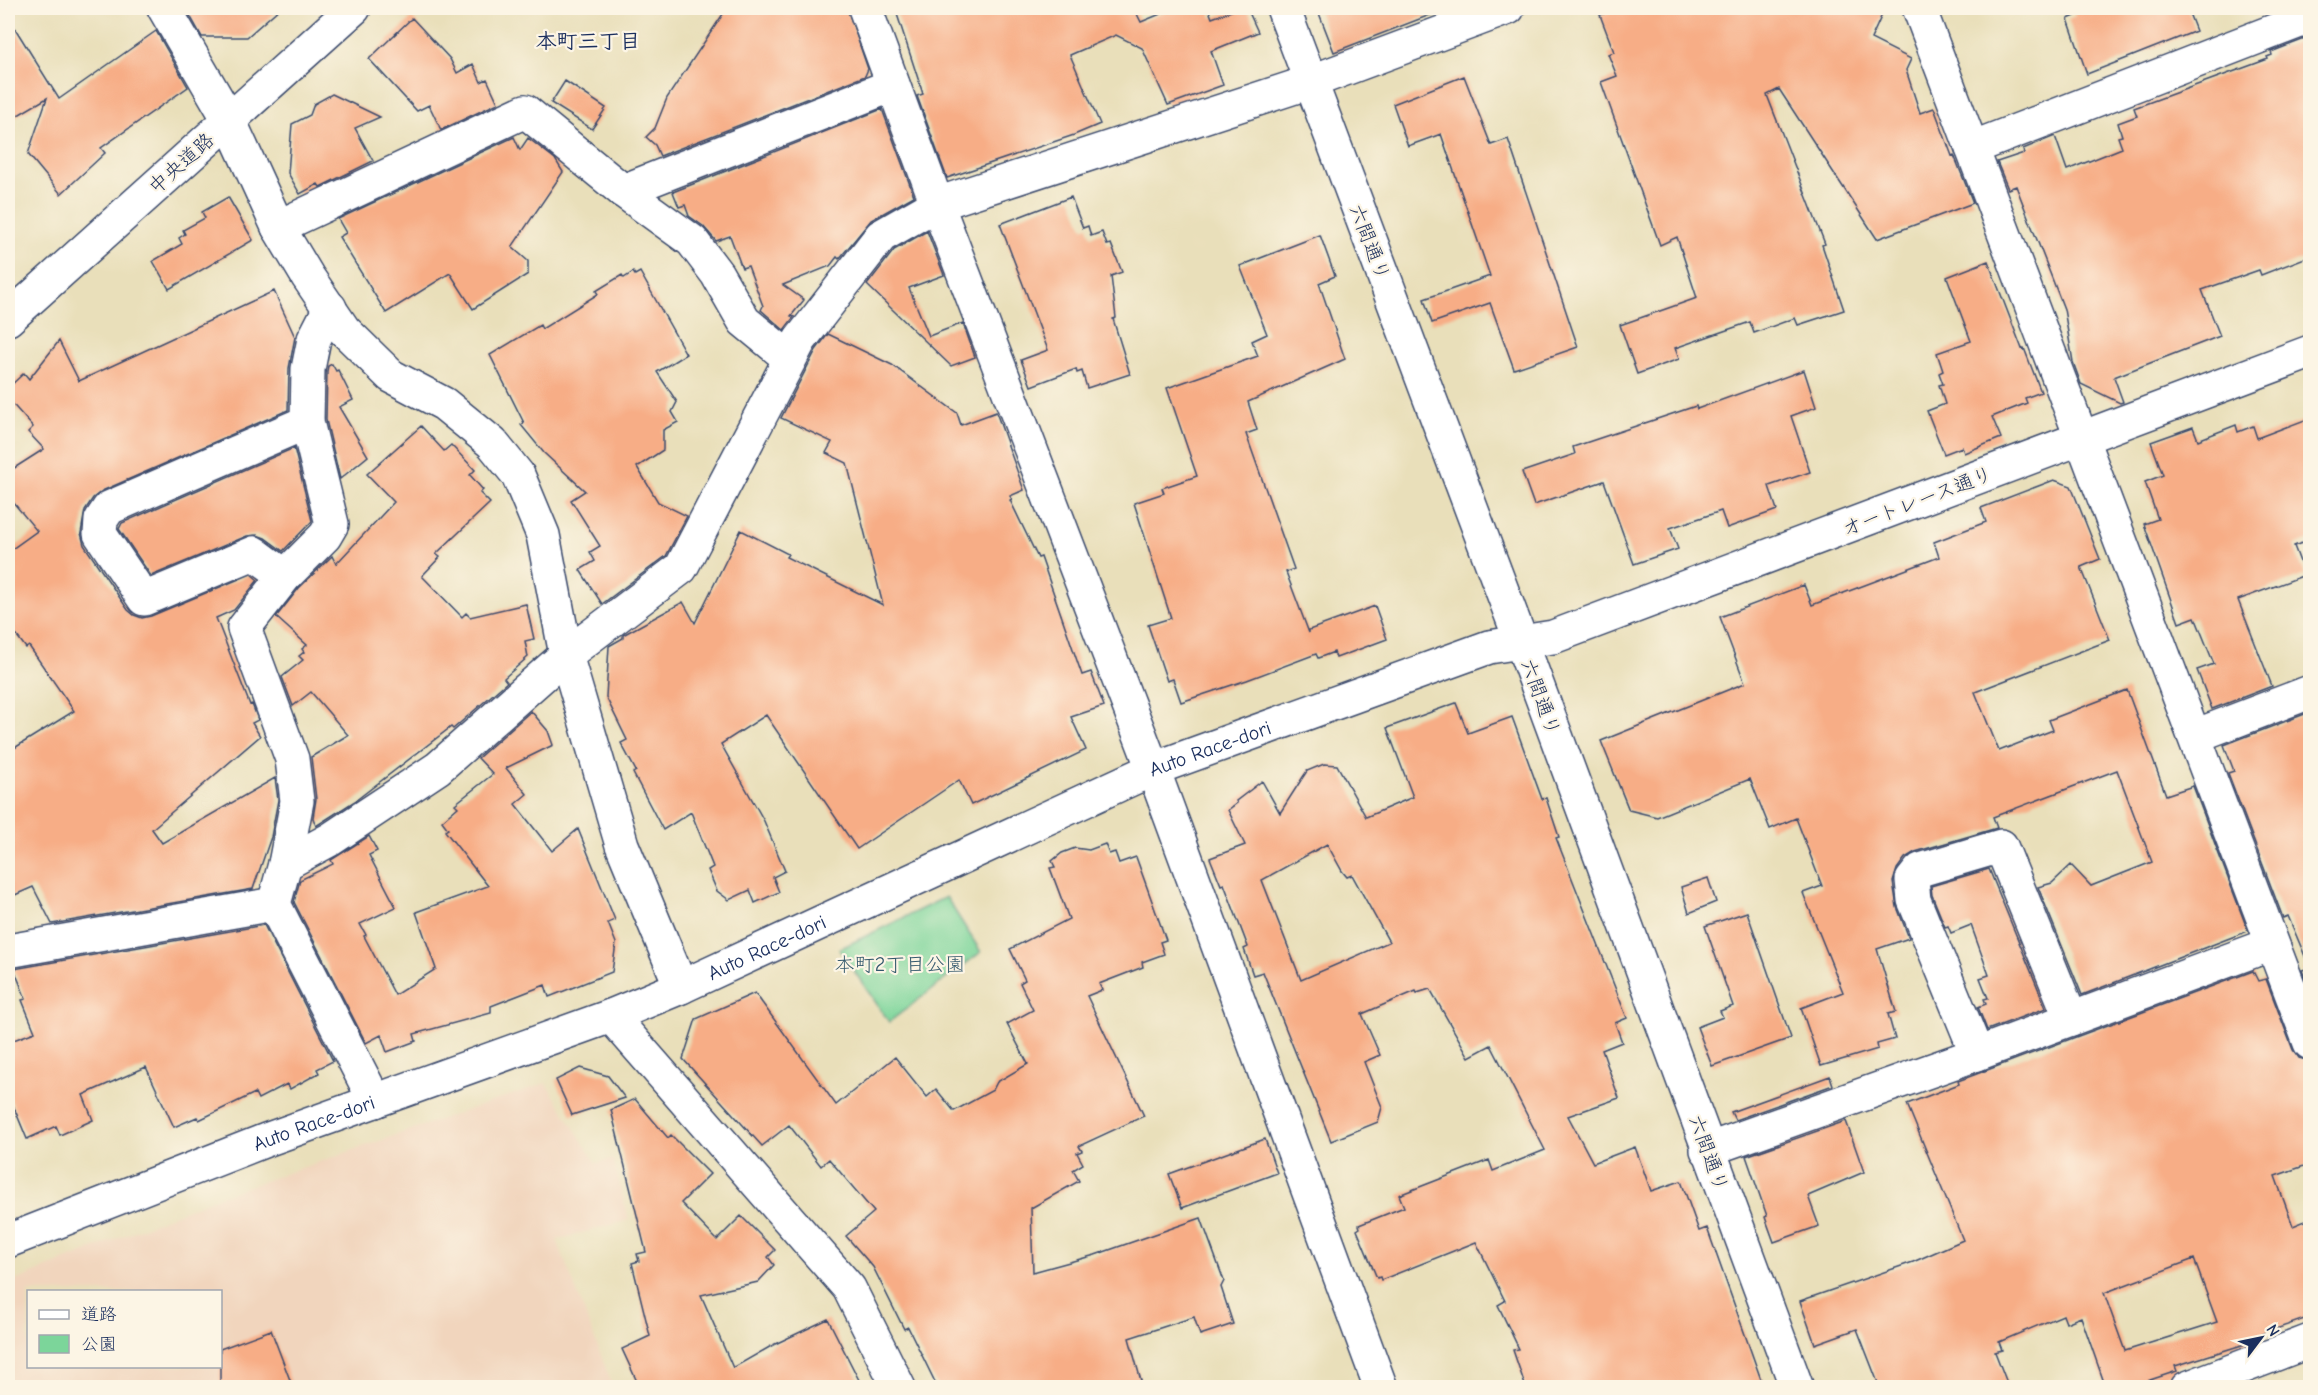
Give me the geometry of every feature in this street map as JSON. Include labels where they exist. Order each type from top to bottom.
[{"type":"street","points":[[164,8],[229,120],[278,227],[344,330],[391,376],[444,404],[492,443],[518,475],[543,535],[566,655],[622,845],[681,987]]},
{"type":"street","name":"中央道路","points":[[8,319],[354,8]]},
{"type":"street","points":[[865,8],[936,204],[1153,769],[1381,1388]]},
{"type":"street","name":"六間通り","points":[[1282,8],[1521,641],[1707,1150],[1797,1388]]},
{"type":"street","points":[[285,864],[331,839],[438,768],[566,655],[681,568],[789,358],[800,340],[881,236],[936,204],[1310,82],[1508,8]]},
{"type":"street","points":[[1919,8],[2084,438],[2272,944],[2308,1029]]},
{"type":"street","points":[[1972,148],[2310,17]]},
{"type":"street","points":[[623,190],[893,85]]},
{"type":"street","points":[[278,227],[525,111],[692,242],[717,274],[744,321],[789,358]]},
{"type":"street","points":[[330,308],[314,339],[308,369],[307,422],[332,524],[325,536],[285,576],[244,628],[292,759],[297,801],[285,864],[274,903],[375,1101]]},
{"type":"street","name":"オートレース通り","points":[[1521,641],[1553,637],[2310,352]]},
{"type":"street","points":[[285,576],[255,553],[144,599],[100,534],[101,520],[109,508],[307,422]]},
{"type":"street","name":"Auto Race-dori","points":[[8,1241],[266,1140],[611,1016],[681,987],[1153,769],[1489,647],[1521,641]]},
{"type":"street","points":[[2195,736],[2310,692]]},
{"type":"street","points":[[1977,1054],[1914,900],[1912,880],[1920,870],[2001,846],[2072,1019]]},
{"type":"street","points":[[8,951],[274,903]]},
{"type":"street","points":[[1707,1150],[1977,1054],[2272,944]]},
{"type":"street","points":[[611,1016],[849,1288],[899,1388]]},
{"type":"street","points":[[2187,1388],[2310,1341]]},
{"type":"shaded area","points":[[546,1083],[596,1163],[613,1159],[629,1220],[557,1240],[613,1387],[8,1388],[8,1284],[210,1200]]},
{"type":"green space","name":"本町2丁目公園","points":[[946,897],[981,952],[889,1022],[839,949]]},
{"type":"building","points":[[190,8],[280,8],[247,37],[202,37],[187,10]]},
{"type":"building","points":[[727,8],[847,8],[868,69],[865,76],[660,156],[655,145],[646,137],[655,128],[667,98]]},
{"type":"building","points":[[895,8],[1134,8],[1141,22],[1175,8],[1208,8],[1212,18],[1239,8],[1247,8],[1258,32],[1211,51],[1223,85],[1168,105],[1142,48],[1116,35],[1070,55],[1100,124],[947,178],[917,96],[923,94]]},
{"type":"building","points":[[1317,8],[1443,8],[1443,10],[1334,52]]},
{"type":"building","points":[[1619,8],[1885,8],[1871,39],[1911,59],[1906,70],[1920,113],[1934,108],[1973,203],[1877,239],[1779,89],[1767,95],[1825,244],[1822,245],[1844,310],[1798,325],[1795,318],[1754,333],[1750,322],[1675,348],[1679,359],[1637,374],[1620,325],[1697,298],[1677,237],[1660,245],[1601,82],[1617,76],[1608,54],[1614,52],[1600,15]]},
{"type":"building","points":[[2072,8],[2187,8],[2196,31],[2087,74],[2068,19],[2075,16]]},
{"type":"building","points":[[8,17],[59,99],[156,31],[188,87],[101,148],[105,153],[61,194],[28,154],[47,98],[8,121]]},
{"type":"building","points":[[412,18],[450,59],[457,73],[473,64],[481,82],[487,79],[498,103],[441,130],[429,105],[417,111],[369,59]]},
{"type":"building","points":[[2310,37],[2310,256],[2261,275],[2259,270],[2202,290],[2220,336],[2114,377],[2123,402],[2120,403],[2081,384],[2073,362],[2064,309],[2016,186],[2008,189],[1997,162],[2024,153],[2023,149],[2055,136],[2067,170],[2122,148],[2118,137],[2122,136],[2118,123],[2137,116],[2134,108],[2268,59],[2267,57],[2272,55],[2271,52]]},
{"type":"building","points":[[1464,76],[1491,145],[1508,139],[1578,347],[1514,369],[1490,303],[1432,323],[1424,299],[1490,276],[1441,134],[1408,146],[1393,104]]},
{"type":"building","points":[[565,81],[606,108],[592,129],[551,103]]},
{"type":"building","points":[[332,94],[380,117],[355,128],[373,161],[320,187],[318,184],[300,194],[288,173],[292,124],[310,115],[314,104]]},
{"type":"building","points":[[882,109],[914,196],[871,220],[839,259],[837,257],[830,266],[783,285],[804,300],[791,316],[794,317],[784,330],[761,310],[763,306],[748,266],[742,268],[730,236],[716,241],[703,226],[689,216],[685,205],[679,207],[673,192]]},
{"type":"building","points":[[514,137],[520,150],[528,138],[555,159],[563,172],[512,247],[528,261],[528,274],[473,309],[450,273],[386,313],[339,237],[346,233],[338,219]]},
{"type":"building","points":[[228,197],[253,240],[169,289],[153,261],[182,244],[179,238],[185,234],[183,230],[205,218],[202,212]]},
{"type":"building","points":[[1071,197],[1083,228],[1088,226],[1091,236],[1102,232],[1107,245],[1111,244],[1122,272],[1111,276],[1116,318],[1113,319],[1130,374],[1087,388],[1082,371],[1077,373],[1076,369],[1031,386],[1021,360],[1048,350],[1000,224]]},
{"type":"building","points":[[927,231],[944,275],[909,288],[929,336],[963,323],[975,357],[951,366],[867,285],[894,250]]},
{"type":"building","points":[[1320,235],[1335,276],[1319,283],[1345,359],[1248,402],[1257,430],[1246,434],[1294,569],[1286,572],[1309,633],[1309,630],[1375,606],[1387,639],[1336,658],[1334,652],[1318,658],[1316,654],[1181,702],[1173,679],[1167,681],[1148,625],[1171,618],[1134,503],[1164,493],[1162,488],[1197,476],[1167,388],[1258,356],[1252,341],[1267,334],[1240,266]]},
{"type":"building","points":[[1988,261],[2041,392],[2025,398],[2027,403],[1992,417],[2001,438],[1964,453],[1962,447],[1944,454],[1927,411],[1945,404],[1939,385],[1943,384],[1939,373],[1943,371],[1937,353],[1971,341],[1947,277]]},
{"type":"building","points":[[633,272],[635,275],[640,272],[686,354],[657,372],[677,402],[672,412],[678,422],[663,430],[663,450],[637,467],[658,502],[687,516],[666,556],[602,604],[580,570],[595,561],[590,552],[600,546],[571,500],[585,491],[544,453],[521,425],[524,423],[490,355],[540,325],[542,329],[598,294],[596,291],[622,275],[624,278]]},
{"type":"building","points":[[274,291],[295,337],[289,368],[288,410],[102,491],[93,498],[85,510],[81,533],[84,545],[128,610],[142,618],[251,574],[258,580],[234,610],[216,618],[258,720],[252,723],[260,736],[152,829],[162,843],[275,778],[278,800],[271,837],[253,889],[52,924],[33,887],[8,898],[8,752],[74,711],[29,646],[26,648],[8,624],[8,552],[37,531],[8,496],[8,472],[44,449],[28,432],[33,427],[8,399],[8,388],[24,373],[29,379],[59,341],[79,381]]},
{"type":"building","points":[[828,334],[892,365],[957,413],[961,425],[996,412],[1024,490],[1010,496],[1012,499],[1010,500],[1038,558],[1041,557],[1082,675],[1091,672],[1104,706],[1071,717],[1086,750],[971,805],[959,780],[857,849],[766,715],[721,744],[764,821],[785,871],[773,877],[779,892],[755,903],[750,890],[729,900],[717,891],[708,870],[713,867],[691,812],[663,830],[633,773],[636,771],[621,743],[627,740],[606,697],[609,646],[623,638],[623,635],[683,602],[695,623],[741,530],[788,554],[786,557],[883,605],[847,463],[826,453],[832,442],[781,418],[816,350]]},
{"type":"building","points":[[332,364],[336,371],[338,370],[353,400],[339,407],[368,456],[340,479],[326,420],[327,371],[328,366]]},
{"type":"building","points":[[1804,370],[1816,407],[1791,416],[1810,472],[1769,486],[1777,510],[1727,528],[1721,511],[1670,528],[1678,549],[1634,564],[1604,481],[1534,505],[1522,472],[1575,454],[1573,447],[1696,406],[1697,409]]},
{"type":"building","points":[[2310,418],[2310,540],[2294,546],[2305,575],[2238,600],[2272,686],[2212,709],[2197,670],[2214,664],[2195,617],[2179,623],[2144,524],[2158,519],[2145,482],[2163,475],[2151,442],[2193,427],[2198,440],[2236,425],[2238,432],[2253,426],[2257,438]]},
{"type":"building","points":[[421,426],[444,451],[451,445],[475,470],[470,475],[483,490],[480,493],[490,503],[436,554],[440,557],[422,576],[462,617],[466,613],[470,617],[526,604],[534,639],[525,641],[528,657],[504,678],[507,682],[453,729],[451,727],[355,801],[316,826],[313,818],[316,799],[311,757],[348,735],[311,692],[293,706],[282,677],[303,660],[299,656],[307,645],[276,617],[299,588],[332,556],[336,564],[394,502],[367,474]]},
{"type":"building","points":[[294,448],[312,521],[283,551],[265,538],[257,535],[247,536],[151,576],[119,529],[122,523]]},
{"type":"building","points":[[2054,480],[2071,486],[2100,559],[2081,567],[2110,640],[1975,692],[1999,751],[2053,730],[2049,720],[2127,690],[2166,795],[2193,786],[2248,931],[2082,995],[2038,887],[2052,883],[2071,865],[2091,886],[2152,862],[2117,770],[1993,817],[1997,828],[1915,852],[1905,858],[1897,869],[1893,882],[1897,907],[1909,938],[1877,949],[1896,1012],[1888,1014],[1895,1039],[1877,1044],[1878,1049],[1821,1066],[1801,1008],[1843,992],[1803,893],[1822,886],[1796,818],[1770,829],[1750,779],[1657,817],[1629,810],[1601,741],[1745,683],[1720,617],[1804,585],[1812,605],[1939,557],[1934,542],[1986,522],[1981,508]]},
{"type":"building","points":[[1456,703],[1468,733],[1512,717],[1542,799],[1546,798],[1559,837],[1556,838],[1627,1018],[1615,1023],[1622,1042],[1602,1050],[1619,1098],[1568,1116],[1593,1163],[1635,1147],[1651,1191],[1681,1181],[1699,1231],[1707,1228],[1764,1388],[1526,1388],[1513,1350],[1519,1349],[1498,1305],[1505,1301],[1476,1242],[1381,1280],[1380,1277],[1377,1278],[1357,1230],[1360,1228],[1359,1225],[1404,1207],[1399,1195],[1489,1160],[1493,1171],[1545,1150],[1491,1045],[1469,1057],[1430,989],[1417,993],[1416,991],[1362,1014],[1380,1055],[1364,1062],[1382,1107],[1378,1122],[1331,1141],[1263,972],[1253,975],[1244,949],[1248,947],[1224,884],[1221,885],[1210,858],[1245,845],[1228,810],[1262,781],[1280,813],[1307,771],[1324,764],[1337,765],[1366,817],[1413,797],[1387,728]],"holes":[[[1327,844],[1347,877],[1352,875],[1389,942],[1301,980],[1262,880]]]},
{"type":"building","points":[[531,711],[548,731],[553,745],[506,768],[527,794],[515,804],[552,851],[578,829],[615,920],[608,923],[616,943],[612,972],[549,997],[545,985],[491,1006],[491,1013],[414,1034],[416,1041],[387,1052],[381,1035],[366,1043],[294,902],[300,880],[333,864],[331,860],[369,836],[377,851],[369,855],[396,907],[360,924],[366,935],[364,936],[395,995],[436,969],[416,912],[488,886],[445,831],[448,829],[442,821],[458,807],[455,804],[493,774],[478,758]]},
{"type":"building","points":[[2310,712],[2310,968],[2288,916],[2283,918],[2228,773],[2234,771],[2224,745]]},
{"type":"building","points":[[1105,844],[1109,854],[1115,852],[1119,863],[1136,857],[1166,940],[1160,942],[1164,954],[1142,962],[1143,967],[1099,984],[1102,990],[1087,996],[1144,1116],[1079,1146],[1082,1151],[1077,1153],[1083,1164],[1073,1170],[1079,1181],[1031,1208],[1033,1272],[1095,1255],[1201,1218],[1224,1281],[1221,1287],[1233,1324],[1200,1335],[1194,1317],[1129,1338],[1143,1388],[938,1388],[908,1327],[904,1329],[873,1267],[846,1236],[874,1212],[829,1159],[821,1166],[789,1125],[762,1146],[683,1059],[696,1019],[755,993],[836,1105],[895,1057],[927,1097],[936,1089],[954,1111],[993,1090],[997,1082],[1028,1064],[1007,1024],[1033,1010],[1020,983],[1025,980],[1010,949],[1069,919],[1050,868],[1055,867],[1052,861],[1062,853],[1075,848],[1089,850]]},
{"type":"building","points":[[1989,869],[2046,1008],[1987,1030],[1978,1007],[1986,1004],[1984,999],[1988,998],[1980,978],[1989,975],[1971,925],[1951,933],[1948,926],[1945,927],[1932,895],[1931,886]]},
{"type":"building","points":[[1708,878],[1716,902],[1689,913],[1681,887]]},
{"type":"building","points":[[1747,912],[1791,1038],[1712,1066],[1697,1027],[1723,1017],[1720,1011],[1733,1006],[1705,926]]},
{"type":"building","points":[[264,925],[333,1061],[317,1069],[319,1073],[290,1089],[287,1084],[258,1099],[255,1093],[199,1120],[197,1117],[174,1127],[146,1067],[83,1095],[93,1120],[60,1135],[56,1126],[27,1139],[8,1093],[8,1042],[35,1032],[22,1000],[26,999],[14,969]]},
{"type":"building","points":[[2310,968],[2310,991],[2302,970]]},
{"type":"building","points":[[2253,971],[2258,981],[2266,979],[2293,1050],[2299,1058],[2310,1061],[2310,1164],[2275,1176],[2293,1226],[2310,1219],[2310,1317],[2259,1335],[2261,1339],[2175,1366],[2177,1371],[2126,1388],[2106,1388],[2081,1317],[2066,1323],[2063,1315],[1999,1342],[2002,1350],[1995,1352],[2009,1388],[1880,1388],[1857,1329],[1815,1344],[1800,1301],[1913,1262],[1963,1240],[1907,1104],[1959,1084],[1958,1081]],"holes":[[[2194,1259],[2217,1322],[2125,1351],[2104,1293]]]},
{"type":"building","points":[[580,1068],[608,1076],[625,1098],[572,1115],[556,1080]]},
{"type":"building","points":[[1830,1076],[1833,1085],[1735,1120],[1731,1112]]},
{"type":"building","points":[[635,1099],[668,1138],[671,1135],[710,1174],[681,1203],[717,1240],[741,1216],[775,1250],[768,1257],[774,1265],[758,1282],[701,1295],[733,1368],[773,1345],[828,1319],[863,1388],[640,1388],[622,1349],[650,1336],[632,1263],[639,1261],[637,1254],[646,1252],[611,1110]]},
{"type":"building","points":[[1846,1121],[1864,1172],[1808,1196],[1819,1226],[1774,1242],[1746,1156]]},
{"type":"building","points":[[1265,1139],[1277,1173],[1182,1208],[1169,1174]]},
{"type":"building","points":[[271,1330],[293,1388],[220,1388],[222,1348]]},
{"type":"district","name":"本町三丁目","points":[[588,41]]}]
